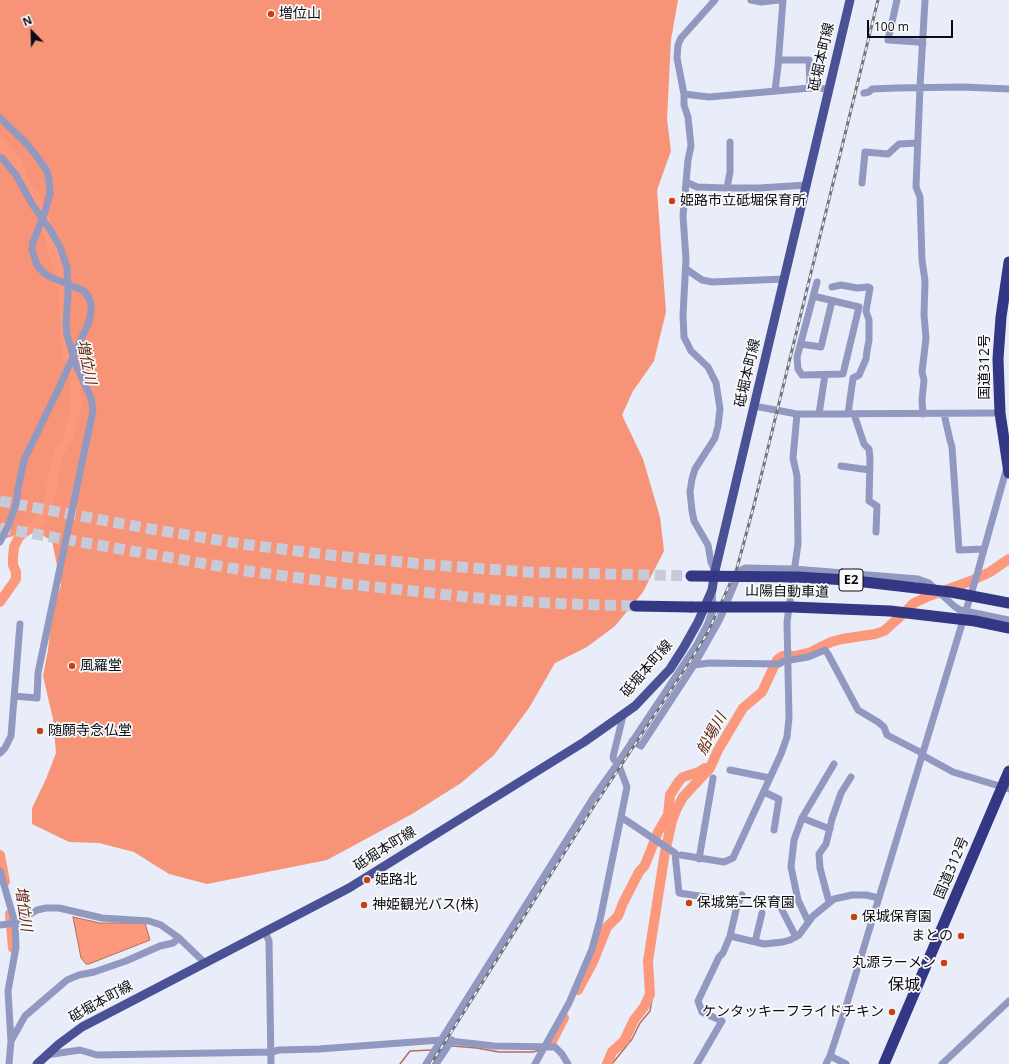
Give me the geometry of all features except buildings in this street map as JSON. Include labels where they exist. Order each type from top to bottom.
[{"type":"highway","name":"国道312号","points":[[1008,466],[1000,413],[998,383],[999,341],[1004,291],[1009,262]]},
{"type":"highway","name":"山陽自動車道","points":[[691,576],[797,577],[847,580],[951,592],[1009,603]]},
{"type":"highway","name":"山陽自動車道","points":[[635,606],[792,607],[890,611],[975,621],[1009,628]]},
{"type":"highway","name":"国道312号","points":[[884,1064],[1006,788],[1009,772]]},
{"type":"main road","name":"砥堀本町線","points":[[38,1064],[46,1055],[82,1026],[349,888],[584,742],[623,716],[643,698],[670,669],[698,622],[712,590],[715,571],[850,0]]},
{"type":"street","points":[[715,0],[681,38],[678,45],[678,58],[684,94],[684,105],[688,117],[691,146],[688,160],[683,216],[686,269],[683,315],[684,337],[691,351],[708,367],[716,383],[720,409],[715,438],[695,469],[690,492],[694,521],[708,544],[711,562],[715,571]]},
{"type":"street","points":[[751,0],[761,2],[778,0]]},
{"type":"street","points":[[775,91],[779,60],[782,0]]},
{"type":"street","points":[[897,0],[888,40],[918,42],[923,44]]},
{"type":"street","points":[[923,414],[922,400],[924,380],[922,372],[926,338],[924,315],[925,281],[922,260],[920,197],[916,187],[925,0]]},
{"type":"street","points":[[779,60],[809,60],[810,88]]},
{"type":"street","points":[[864,93],[872,89],[920,87],[1009,88]]},
{"type":"street","points":[[684,94],[709,97],[810,88],[829,89]]},
{"type":"street","points":[[0,118],[25,142],[47,171],[50,193],[45,212],[33,242],[32,250],[37,265],[48,276],[84,291],[91,304],[89,322],[24,460],[16,504],[9,524],[0,542]]},
{"type":"street","points":[[727,188],[730,172],[730,142]]},
{"type":"street","points":[[862,183],[865,152],[888,154],[899,144],[918,143]]},
{"type":"street","points":[[0,158],[2,158],[16,175],[32,204],[60,247],[67,267],[68,295],[66,322],[68,335],[76,365],[91,398],[93,410],[38,673],[37,698],[14,696]]},
{"type":"street","points":[[686,182],[697,187],[727,188],[807,185]]},
{"type":"street","points":[[686,269],[702,280],[712,282],[784,279]]},
{"type":"street","points":[[813,296],[859,307],[843,374],[802,374],[798,369],[797,358],[801,344],[813,296],[817,282]]},
{"type":"street","points":[[832,287],[841,285],[856,288],[868,286],[870,288],[866,311],[869,320],[868,346],[866,359],[859,375],[853,378],[851,414],[864,444],[869,450],[869,501],[877,506],[876,532]]},
{"type":"street","points":[[801,344],[821,347],[832,301]]},
{"type":"street","points":[[819,414],[825,375]]},
{"type":"street","points":[[754,406],[797,414],[1000,413]]},
{"type":"street","points":[[621,817],[678,854],[699,859],[724,862],[733,858],[781,754],[787,737],[789,718],[788,622],[798,544],[797,476],[794,458],[797,414]]},
{"type":"street","points":[[944,414],[952,447],[959,550],[984,549]]},
{"type":"street","points":[[841,466],[870,470]]},
{"type":"street","points":[[826,1064],[844,1013],[879,898],[978,571],[1008,466]]},
{"type":"street","points":[[632,741],[641,746],[694,665],[720,619],[740,571],[745,568],[918,579],[929,583],[954,606],[965,612],[1009,620]]},
{"type":"street","points":[[426,1064],[588,804],[618,763],[699,640],[708,624],[713,608],[712,590]]},
{"type":"street","points":[[0,753],[5,748],[11,736],[20,624]]},
{"type":"street","points":[[694,665],[779,664],[784,661],[808,657],[825,650],[858,710],[884,727],[887,735],[920,752],[922,755],[953,772],[1006,788]]},
{"type":"street","points":[[534,1064],[568,1003],[592,949],[600,920],[627,787],[618,763],[613,757],[623,716]]},
{"type":"street","points":[[808,921],[798,900],[790,862],[794,840],[802,818],[834,764]]},
{"type":"street","points":[[730,770],[770,778]]},
{"type":"street","points":[[829,902],[820,868],[819,857],[820,852],[826,844],[841,793],[851,777]]},
{"type":"street","points":[[699,859],[713,778]]},
{"type":"street","points":[[764,792],[779,799],[774,830]]},
{"type":"street","points":[[802,818],[830,829]]},
{"type":"street","points":[[678,854],[679,893],[719,899]]},
{"type":"street","points":[[0,871],[15,923],[16,947],[8,991],[10,1041],[9,1064]]},
{"type":"street","points":[[699,1064],[722,1022],[702,1012],[698,1001],[718,956],[723,953],[730,936],[737,906],[742,895]]},
{"type":"street","points":[[730,936],[755,942],[777,943],[790,940],[796,937],[812,916],[829,902],[842,896],[852,895],[866,895],[879,898]]},
{"type":"street","points":[[780,906],[796,937]]},
{"type":"street","points":[[0,925],[15,923],[37,910],[46,908],[59,908],[102,918],[149,921],[161,926],[179,938],[204,962]]},
{"type":"street","points":[[755,942],[762,913]]},
{"type":"street","points":[[265,932],[268,941],[271,1064]]},
{"type":"street","points":[[10,1041],[26,1016],[67,980],[79,974],[94,972],[126,961],[173,942],[179,938]]},
{"type":"street","points":[[942,1064],[1009,1001]]},
{"type":"street","points":[[436,1064],[452,1040]]},
{"type":"street","points":[[46,1055],[80,1050],[97,1055],[271,1052],[279,1050],[319,1049],[452,1040],[494,1046],[555,1047],[562,1054],[568,1064]]},
{"type":"street","points":[[830,1056],[846,1064]]},
{"type":"shaded area","points":[[0,0],[678,0],[671,40],[667,119],[671,151],[657,190],[666,312],[654,361],[633,391],[622,415],[643,459],[660,517],[664,551],[643,592],[615,626],[587,647],[555,663],[529,708],[494,755],[461,783],[412,814],[327,860],[207,884],[169,874],[134,852],[99,843],[69,842],[32,824],[32,808],[46,779],[56,753],[53,719],[43,676],[48,650],[52,611],[61,585],[52,541],[33,530],[0,540]]},
{"type":"shaded area","points":[[73,917],[100,923],[145,923],[150,940],[86,964],[81,958]]},
{"type":"waterway","name":"増位川","points":[[0,143],[17,163],[25,184],[36,197],[45,220],[60,274],[63,293],[66,347],[68,358],[76,378],[75,416],[71,423],[69,436],[58,455],[46,514],[37,525],[19,537],[14,547],[13,557],[16,579],[0,602]]},
{"type":"waterway","name":"船場川","points":[[607,1064],[612,1052],[624,1041],[634,1020],[644,1007],[650,994],[648,961],[665,852],[672,821],[677,808],[683,797],[710,768],[718,750],[743,708],[762,692],[777,660],[783,656],[795,656],[811,652],[831,642],[842,639],[875,634],[884,631],[914,603],[971,581],[990,572],[1009,559]]},
{"type":"waterway","points":[[578,990],[593,962],[607,927],[618,916],[639,872],[645,865],[658,832],[668,815],[670,795],[683,777],[699,772],[705,768]]},
{"type":"waterway","name":"増位川","points":[[0,855],[5,882]]},
{"type":"waterway","name":"増位川","points":[[10,914],[13,948]]},
{"type":"waterway","points":[[612,1064],[632,1039],[640,1023],[650,1011],[652,999],[650,994]]},
{"type":"waterway","points":[[551,1043],[564,1018]]},
{"type":"waterway","points":[[452,1046],[499,1052],[533,1052],[540,1050]]},
{"type":"waterway","points":[[400,1064],[410,1051],[431,1050]]},
{"type":"tunnel","points":[[0,501],[145,528],[242,544],[338,556],[526,572],[691,576]]},
{"type":"tunnel","points":[[0,528],[247,571],[338,583],[496,600],[635,606]]},
{"type":"railway","points":[[431,1064],[592,809],[689,663],[708,632],[737,568],[754,505],[878,0]]},
{"type":"place","name":"増位山","points":[[271,14]]},
{"type":"place","name":"姫路市立砥堀保育所","points":[[672,201]]},
{"type":"place","name":"風羅堂","points":[[72,666]]},
{"type":"place","name":"随願寺念仏堂","points":[[40,731]]},
{"type":"place","name":"姫路北","points":[[367,880]]},
{"type":"place","name":"保城第二保育園","points":[[689,903]]},
{"type":"place","name":"神姫観光バス(株)","points":[[364,905]]},
{"type":"place","name":"保城保育園","points":[[854,917]]},
{"type":"place","name":"まとの","points":[[961,936]]},
{"type":"place","name":"丸源ラーメン","points":[[944,963]]},
{"type":"place","name":"ケンタッキーフライドチキン","points":[[892,1012]]},
{"type":"district","name":"保城","points":[[904,985]]}]
